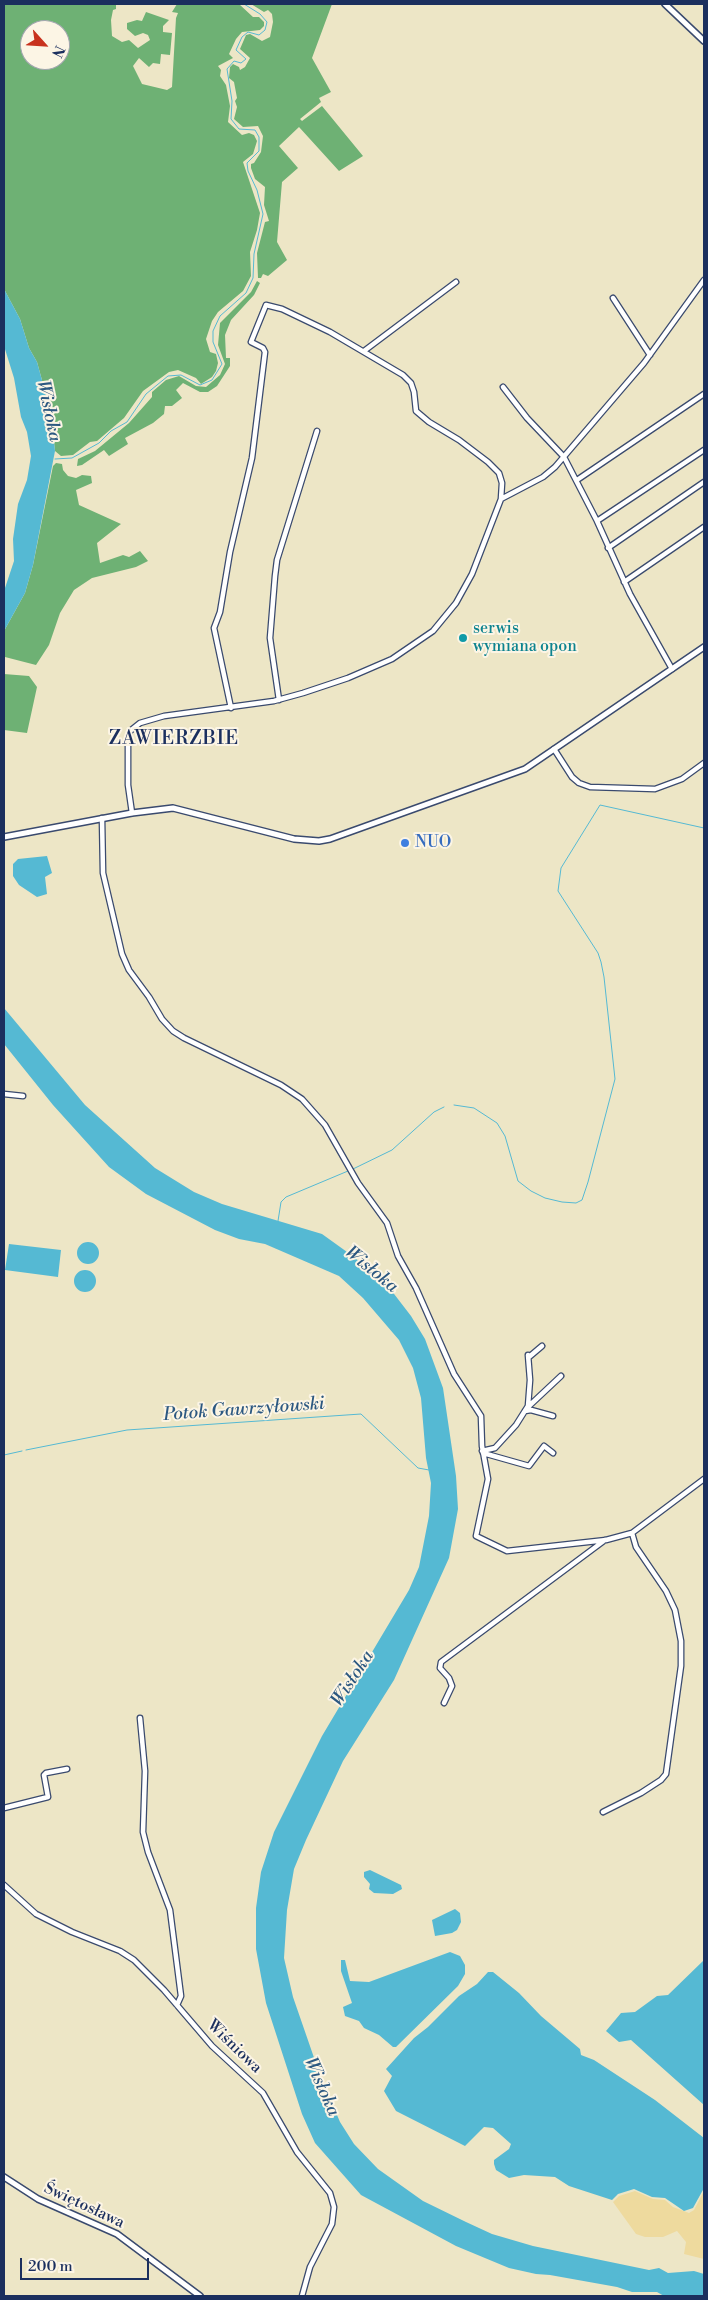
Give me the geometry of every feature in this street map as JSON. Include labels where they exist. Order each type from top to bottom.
[{"type":"street","points":[[665,4],[704,41]]},
{"type":"street","points":[[501,499],[544,477],[564,457],[650,355],[704,280]]},
{"type":"street","points":[[364,351],[456,282]]},
{"type":"street","points":[[613,298],[650,355]]},
{"type":"street","points":[[132,813],[127,756],[128,739],[132,730],[140,723],[164,716],[231,708],[279,700],[372,668],[400,655],[433,631],[456,603],[472,574],[501,499],[502,483],[499,473],[459,440],[429,422],[416,411],[411,384],[403,375],[364,351],[282,310],[266,306],[251,342],[263,348],[265,352],[254,440],[214,635],[231,708]]},
{"type":"street","points":[[503,386],[527,418],[564,457],[597,521],[642,618],[672,669]]},
{"type":"street","points":[[577,480],[704,394]]},
{"type":"street","points":[[279,700],[270,638],[277,560],[317,430]]},
{"type":"street","points":[[597,521],[704,450]]},
{"type":"street","points":[[608,548],[704,482]]},
{"type":"street","points":[[624,582],[704,527]]},
{"type":"street","points":[[4,837],[102,818],[174,808],[294,839],[319,841],[330,839],[525,769],[704,647]]},
{"type":"street","points":[[554,749],[572,777],[579,783],[590,787],[655,789],[682,779],[704,763]]},
{"type":"street","points":[[102,818],[106,887],[122,954],[129,970],[149,997],[162,1019],[173,1031],[217,1056],[290,1090],[306,1103],[325,1125],[358,1183],[387,1223],[398,1256],[416,1288],[454,1374],[479,1411],[488,1479],[485,1500],[475,1532],[478,1538],[507,1551],[606,1540],[632,1533],[704,1479]]},
{"type":"street","points":[[4,1094],[23,1096]]},
{"type":"street","points":[[528,1406],[528,1356],[542,1346]]},
{"type":"street","points":[[483,1452],[495,1448],[528,1406],[561,1376]]},
{"type":"street","points":[[525,1411],[531,1410],[553,1416]]},
{"type":"street","points":[[483,1452],[529,1466],[544,1446],[554,1453]]},
{"type":"street","points":[[603,1812],[641,1793],[661,1780],[666,1774],[681,1666],[681,1640],[675,1610],[666,1590],[636,1547],[632,1533]]},
{"type":"street","points":[[444,1703],[452,1686],[449,1678],[440,1668],[441,1662],[606,1540]]},
{"type":"street","points":[[140,1718],[145,1771],[143,1832],[148,1852],[170,1910],[181,1996],[177,2005]]},
{"type":"street","points":[[4,1808],[48,1797],[44,1776],[46,1773],[68,1769]]},
{"type":"street","name":"Wiśniowa","points":[[4,1885],[36,1914],[131,1958],[177,2005],[212,2046],[263,2093],[297,2152],[330,2193],[334,2207],[332,2224],[310,2267],[302,2296]]},
{"type":"street","name":"Świętosława","points":[[4,2177],[20,2190],[41,2201],[117,2234],[200,2296]]},
{"type":"green space","points":[[4,4],[116,4],[111,20],[112,36],[122,42],[129,40],[138,48],[150,40],[148,35],[143,33],[135,36],[127,29],[127,23],[137,20],[142,21],[146,12],[169,20],[163,26],[163,32],[172,33],[170,55],[161,54],[160,64],[153,63],[149,67],[139,58],[133,66],[142,84],[167,90],[172,87],[176,18],[178,13],[172,12],[177,4],[239,4],[253,17],[259,17],[264,22],[264,26],[260,30],[242,32],[236,39],[229,54],[233,58],[218,66],[221,70],[220,76],[226,85],[230,106],[228,122],[242,135],[249,133],[254,135],[257,141],[253,154],[243,162],[260,213],[250,252],[251,276],[243,291],[218,312],[212,321],[206,339],[210,352],[216,354],[218,363],[212,377],[201,384],[196,378],[178,370],[169,372],[143,391],[124,418],[97,441],[90,442],[73,455],[61,456],[55,451],[51,413],[37,362],[29,348],[20,319],[4,289]]},
{"type":"green space","points":[[251,4],[332,4],[312,58],[331,92],[319,98],[321,102],[300,119],[302,121],[322,106],[363,156],[339,171],[299,127],[279,146],[298,168],[282,182],[277,242],[287,260],[268,276],[263,274],[261,278],[258,278],[257,253],[265,222],[269,221],[264,205],[265,187],[255,179],[251,164],[254,163],[261,152],[263,136],[258,126],[243,127],[234,119],[237,107],[235,101],[237,98],[234,82],[229,78],[230,67],[233,64],[239,67],[240,70],[245,67],[250,58],[240,49],[246,35],[250,34],[262,41],[270,37],[273,22],[272,14],[268,10],[264,12]]},
{"type":"green space","points":[[257,281],[260,283],[254,295],[231,320],[225,335],[226,358],[230,358],[230,366],[217,386],[208,392],[200,392],[183,383],[176,390],[182,398],[172,406],[165,406],[164,414],[153,423],[125,438],[128,444],[109,456],[104,450],[82,465],[77,466],[78,459],[95,451],[129,423],[152,397],[152,392],[166,380],[179,376],[196,386],[206,387],[220,375],[225,364],[218,345],[220,323],[251,292]]},
{"type":"green space","points":[[56,463],[62,464],[63,470],[68,476],[76,478],[82,475],[91,476],[92,483],[76,490],[79,505],[121,524],[97,543],[100,563],[123,555],[129,557],[140,551],[148,561],[136,567],[92,578],[74,590],[60,613],[49,645],[36,665],[5,657],[4,659],[4,631],[25,593],[33,565],[53,466]]},
{"type":"green space","points":[[4,674],[29,676],[37,687],[27,733],[4,730]]},
{"type":"sand","points":[[635,2191],[653,2199],[665,2200],[673,2207],[689,2213],[694,2210],[704,2191],[704,2259],[684,2254],[686,2242],[677,2231],[663,2237],[645,2237],[636,2234],[613,2202],[619,2196]]},
{"type":"water","name":"Wisłoka","points":[[4,289],[20,319],[29,348],[37,362],[51,413],[55,451],[33,565],[25,593],[4,631],[4,591],[14,561],[13,539],[18,504],[27,480],[31,456],[14,378],[4,346]]},
{"type":"water","points":[[47,856],[52,873],[45,877],[47,894],[37,897],[19,885],[13,876],[13,864],[18,859]]},
{"type":"water","name":"Wisłoka","points":[[4,1008],[85,1105],[155,1168],[194,1192],[222,1204],[322,1234],[354,1257],[391,1290],[411,1316],[425,1339],[443,1388],[456,1476],[458,1509],[449,1558],[394,1680],[343,1761],[306,1840],[294,1869],[287,1910],[284,1958],[293,1997],[320,2075],[340,2122],[354,2144],[378,2169],[423,2201],[466,2222],[492,2234],[533,2246],[649,2270],[659,2268],[668,2273],[694,2271],[704,2274],[704,2296],[664,2296],[657,2292],[632,2292],[617,2287],[509,2268],[456,2246],[361,2195],[315,2143],[302,2114],[266,2003],[256,1949],[256,1908],[261,1872],[274,1832],[322,1736],[409,1590],[419,1567],[429,1516],[431,1483],[426,1458],[421,1398],[413,1368],[399,1340],[363,1298],[339,1276],[265,1244],[239,1239],[215,1230],[146,1194],[109,1167],[53,1105],[4,1044]]},
{"type":"water","points":[[88,1242],[96,1245],[99,1253],[96,1261],[88,1264],[80,1261],[77,1253],[80,1245]]},
{"type":"water","points":[[9,1244],[61,1250],[58,1277],[5,1270]]},
{"type":"water","points":[[85,1270],[93,1273],[96,1281],[93,1289],[85,1292],[77,1289],[74,1281],[77,1273]]},
{"type":"water","points":[[370,1870],[401,1885],[402,1889],[393,1894],[374,1893],[369,1889],[370,1884],[364,1877],[364,1872]]},
{"type":"water","points":[[455,1909],[460,1913],[461,1922],[457,1930],[452,1933],[435,1936],[432,1920]]},
{"type":"water","points":[[450,1952],[460,1956],[465,1965],[465,1974],[458,1986],[396,2047],[393,2047],[379,2035],[364,2028],[359,2021],[345,2016],[343,2007],[352,2003],[341,1971],[341,1960],[345,1960],[350,1981],[369,1982]]},
{"type":"water","points":[[704,1960],[704,2105],[631,2040],[619,2042],[606,2031],[621,2013],[635,2012],[657,1996],[668,1995]]},
{"type":"water","points":[[488,1972],[493,1972],[519,1993],[541,2016],[580,2049],[581,2055],[594,2060],[655,2100],[704,2138],[704,2188],[693,2208],[684,2211],[665,2198],[652,2197],[634,2189],[618,2194],[612,2200],[569,2186],[555,2177],[524,2175],[509,2178],[496,2170],[494,2160],[509,2149],[511,2144],[493,2128],[484,2127],[465,2146],[396,2111],[384,2091],[392,2076],[386,2069],[414,2038],[428,2027],[459,1996],[477,1984]]},
{"type":"waterway","points":[[55,459],[72,458],[99,443],[111,431],[127,422],[146,394],[168,376],[181,375],[200,385],[212,380],[222,364],[213,342],[213,331],[220,316],[246,293],[253,278],[254,254],[263,214],[247,163],[259,151],[259,137],[255,130],[239,129],[231,119],[232,101],[227,69],[234,61],[241,63],[246,59],[236,50],[242,37],[248,32],[259,35],[265,30],[267,22],[260,14],[244,4]]},
{"type":"waterway","points":[[454,1105],[474,1108],[497,1123],[505,1136],[518,1181],[531,1191],[545,1198],[562,1202],[576,1203],[582,1200],[615,1079],[601,962],[598,953],[558,891],[561,868],[600,805],[704,828]]},
{"type":"waterway","points":[[353,1169],[392,1150],[434,1112],[444,1107]]},
{"type":"waterway","points":[[278,1221],[281,1202],[286,1197],[348,1171]]},
{"type":"waterway","name":"Potok Gawrzyłowski","points":[[26,1450],[127,1430],[361,1414],[418,1468],[429,1470]]},
{"type":"waterway","name":"Potok Gawrzyłowski","points":[[4,1455],[22,1451]]},
{"type":"place","name":"serwis wymiana opon","points":[[463,638]]},
{"type":"place","name":"NUO","points":[[405,843]]},
{"type":"district","name":"ZAWIERZBIE","points":[[174,739]]}]
